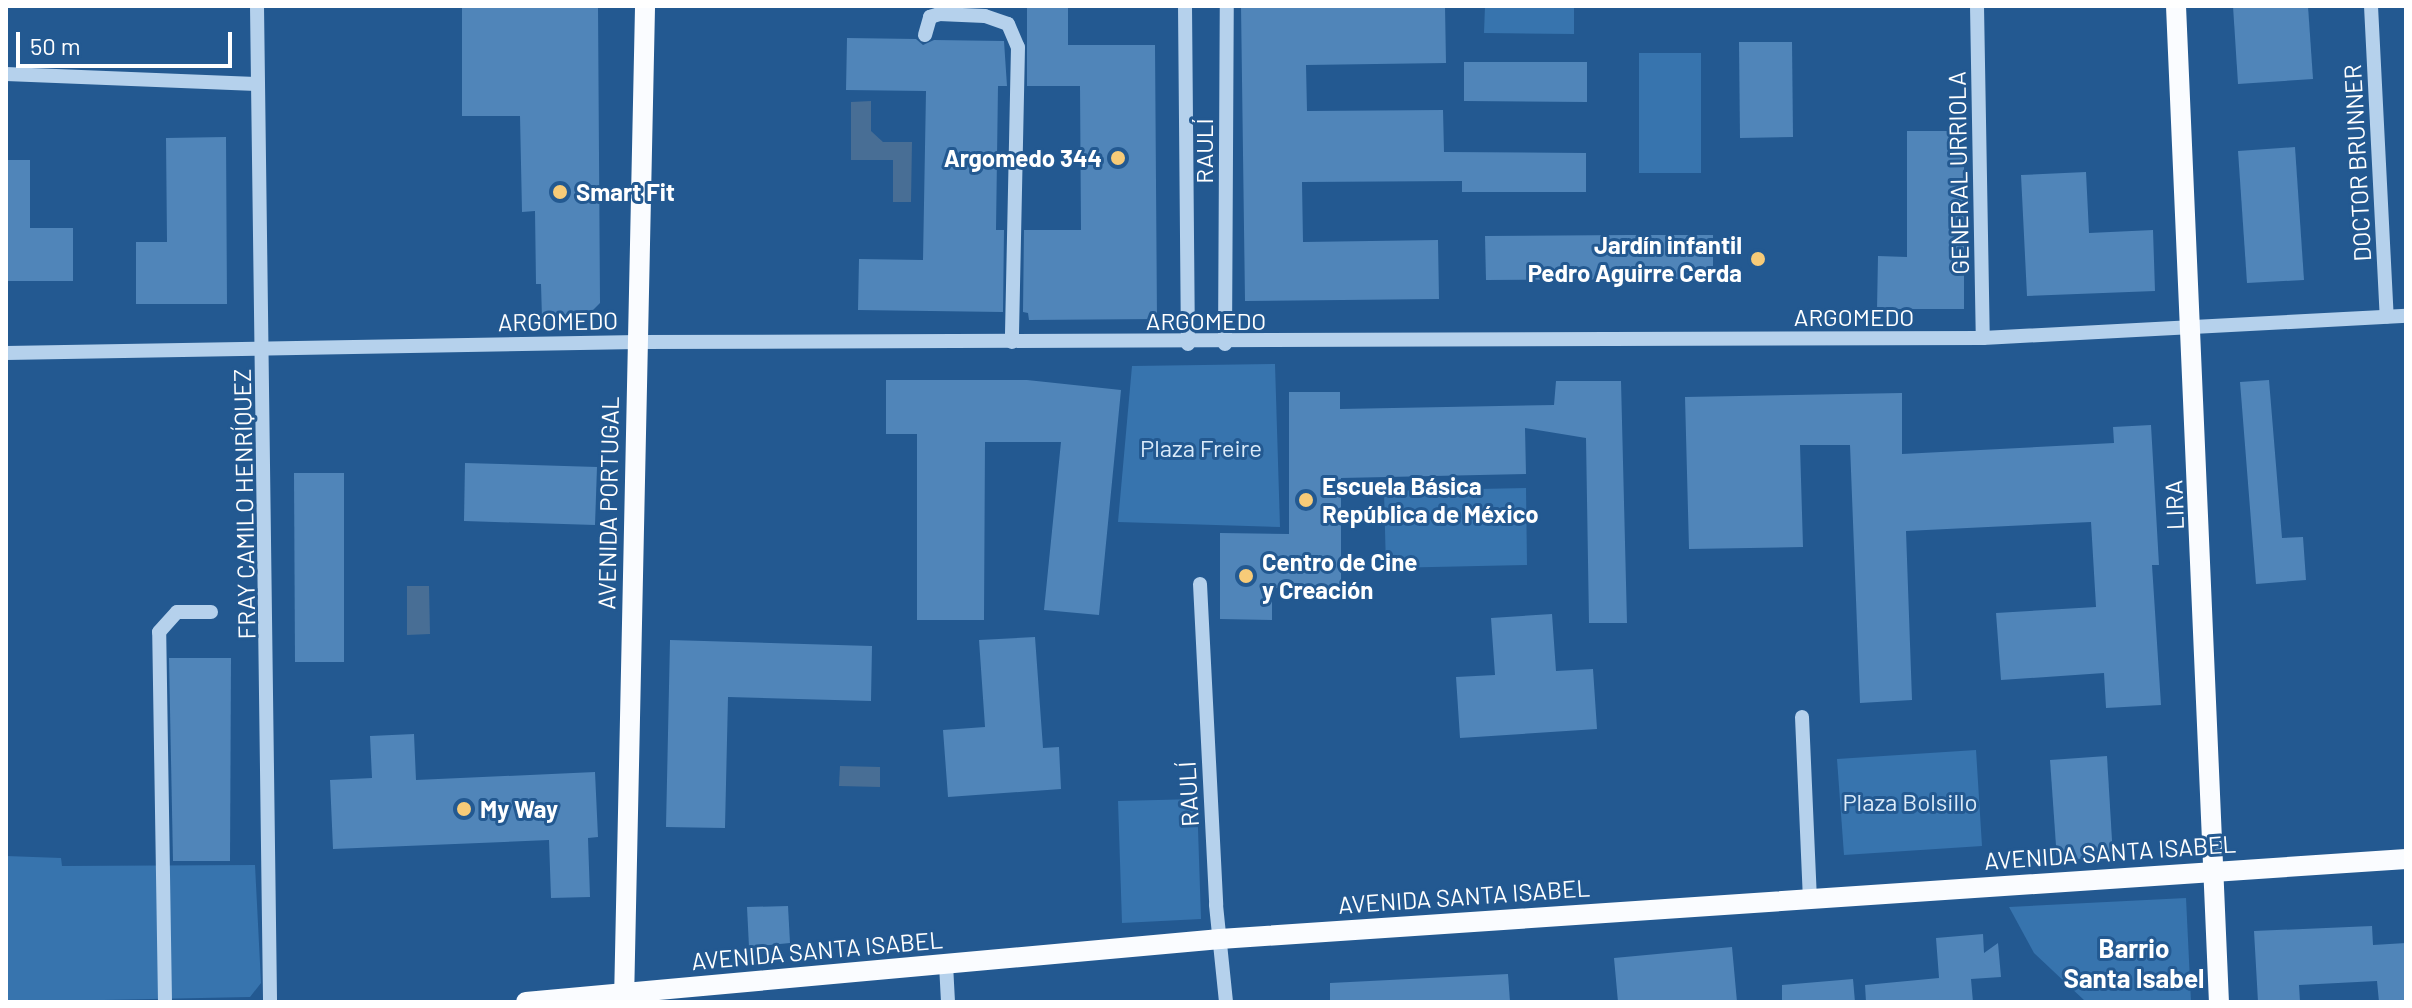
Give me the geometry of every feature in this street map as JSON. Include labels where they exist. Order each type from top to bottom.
[{"type":"main road","name":"AVENIDA PORTUGAL","points":[[624,998],[645,6]]},
{"type":"main road","name":"LIRA","points":[[2176,6],[2194,328],[2219,1002]]},
{"type":"main road","name":"AVENIDA SANTA ISABEL","points":[[526,1002],[624,998],[1220,939],[2406,859]]},
{"type":"street","name":"FRAY CAMILO HENRÍQUEZ","points":[[257,6],[264,347],[270,1002]]},
{"type":"street","name":"RAULÍ","points":[[1185,6],[1188,344]]},
{"type":"street","name":"RAULÍ","points":[[1225,344],[1227,6]]},
{"type":"street","name":"GENERAL URRIOLA","points":[[1977,6],[1983,338]]},
{"type":"street","name":"DOCTOR BRUNNER","points":[[2371,6],[2387,317]]},
{"type":"street","points":[[925,35],[930,17],[939,14],[985,16],[1008,24],[1018,47],[1012,342]]},
{"type":"street","points":[[6,74],[258,84]]},
{"type":"street","name":"ARGOMEDO","points":[[6,353],[638,342],[1225,344],[1983,338],[2406,316]]},
{"type":"street","name":"RAULÍ","points":[[1200,584],[1226,1002]]},
{"type":"street","points":[[165,1002],[159,632],[177,612],[211,612]]},
{"type":"street","points":[[1802,717],[1810,899]]},
{"type":"street","points":[[946,964],[948,1002]]},
{"type":"green space","points":[[1485,6],[1574,6],[1574,34],[1484,33]]},
{"type":"green space","points":[[1639,53],[1701,53],[1701,173],[1639,173]]},
{"type":"green space","name":"Plaza Freire","points":[[1275,364],[1280,527],[1118,522],[1132,366]]},
{"type":"green space","points":[[1526,488],[1527,565],[1386,568],[1384,491]]},
{"type":"green space","name":"Plaza Bolsillo","points":[[1976,750],[1982,846],[1844,855],[1837,759]]},
{"type":"green space","points":[[1197,799],[1201,919],[1122,923],[1118,801]]},
{"type":"green space","points":[[6,856],[61,858],[62,866],[255,865],[261,983],[250,997],[6,1002]]},
{"type":"green space","points":[[2186,898],[2191,1002],[2085,1001],[2034,953],[2009,907]]},
{"type":"shaded area","points":[[871,101],[871,131],[883,142],[912,142],[911,202],[893,202],[893,160],[851,160],[851,102]]},
{"type":"shaded area","points":[[407,586],[429,586],[430,634],[407,635]]},
{"type":"shaded area","points":[[840,766],[880,767],[880,787],[839,786]]},
{"type":"building","points":[[462,6],[598,6],[600,303],[586,317],[542,319],[541,284],[536,284],[535,211],[522,212],[520,116],[462,116]]},
{"type":"building","name":"Argomedo 344","points":[[1027,6],[1068,6],[1068,45],[1155,45],[1157,319],[1029,320],[1028,313],[1023,312],[1024,230],[1081,230],[1080,86],[1027,86]]},
{"type":"building","points":[[1241,6],[1445,6],[1446,63],[1306,65],[1307,111],[1443,110],[1444,152],[1586,153],[1586,192],[1462,192],[1462,181],[1302,182],[1303,242],[1438,240],[1439,299],[1245,301]]},
{"type":"building","points":[[2233,6],[2308,6],[2313,79],[2238,84]]},
{"type":"building","points":[[847,38],[916,39],[923,45],[934,40],[1004,41],[1007,86],[998,86],[996,230],[1004,230],[1003,312],[858,310],[859,259],[923,260],[926,91],[846,90]]},
{"type":"building","points":[[1739,42],[1792,42],[1793,137],[1740,138]]},
{"type":"building","points":[[1464,62],[1587,62],[1587,102],[1464,101]]},
{"type":"building","points":[[1907,131],[1964,131],[1964,309],[1877,309],[1878,256],[1907,257]]},
{"type":"building","points":[[226,137],[227,304],[136,304],[136,242],[167,242],[166,138]]},
{"type":"building","points":[[2295,147],[2304,280],[2247,283],[2238,151]]},
{"type":"building","points":[[6,160],[30,160],[30,228],[73,228],[73,281],[6,281]]},
{"type":"building","points":[[2086,172],[2089,233],[2153,230],[2155,291],[2027,296],[2021,175]]},
{"type":"building","points":[[1713,235],[1713,279],[1486,280],[1485,236]]},
{"type":"building","points":[[886,380],[1027,380],[1121,390],[1099,615],[1044,610],[1061,442],[985,442],[984,620],[917,620],[917,434],[886,434]]},
{"type":"building","points":[[2269,380],[2282,538],[2303,537],[2306,580],[2256,584],[2240,382]]},
{"type":"building","points":[[1556,381],[1621,381],[1627,623],[1589,623],[1586,438],[1525,428],[1526,474],[1341,478],[1341,587],[1272,588],[1272,620],[1220,619],[1220,533],[1289,534],[1289,392],[1340,392],[1340,409],[1554,405]]},
{"type":"building","points":[[1902,393],[1902,454],[2114,443],[2113,427],[2151,425],[2159,565],[2152,565],[2161,705],[2106,708],[2104,673],[2001,680],[1996,613],[2096,607],[2091,522],[1906,531],[1912,700],[1860,703],[1850,445],[1800,445],[1803,547],[1689,549],[1685,397]]},
{"type":"building","points":[[465,463],[597,467],[595,525],[464,521]]},
{"type":"building","points":[[294,473],[344,473],[344,662],[295,662]]},
{"type":"building","points":[[1552,614],[1556,671],[1593,669],[1597,729],[1460,738],[1456,677],[1495,675],[1491,618]]},
{"type":"building","points":[[1035,637],[1043,748],[1059,747],[1061,789],[948,797],[943,730],[985,727],[979,640]]},
{"type":"building","points":[[670,640],[872,646],[871,701],[728,697],[725,828],[666,827]]},
{"type":"building","points":[[169,658],[231,658],[230,861],[173,861]]},
{"type":"building","name":"My Way","points":[[414,734],[416,780],[595,772],[598,837],[588,838],[590,897],[551,898],[549,840],[333,849],[330,780],[372,778],[370,736]]},
{"type":"building","points":[[2107,756],[2113,857],[2057,860],[2050,760]]},
{"type":"building","points":[[788,906],[790,943],[749,947],[747,907]]},
{"type":"building","points":[[2372,926],[2373,945],[2406,943],[2406,1002],[2379,1002],[2377,981],[2299,985],[2300,1002],[2258,1002],[2254,931]]},
{"type":"building","points":[[1983,934],[1984,953],[1998,943],[2001,977],[1971,979],[1973,1002],[1866,1002],[1865,985],[1939,978],[1936,938]]},
{"type":"building","points":[[1732,947],[1737,1002],[1618,1002],[1614,958]]},
{"type":"building","points":[[1508,974],[1510,1002],[1330,1002],[1330,983]]},
{"type":"building","points":[[1853,979],[1855,1002],[1782,1002],[1782,985]]},
{"type":"place","name":"Argomedo 344","points":[[1118,158]]},
{"type":"place","name":"Smart Fit","points":[[560,192]]},
{"type":"place","name":"Jardín infantil Pedro Aguirre Cerda","points":[[1758,259]]},
{"type":"place","name":"Escuela Básica República de México","points":[[1306,500]]},
{"type":"place","name":"Centro de Cine y Creación","points":[[1246,576]]},
{"type":"place","name":"My Way","points":[[464,809]]},
{"type":"district","name":"Barrio Santa Isabel","points":[[2134,963]]}]
